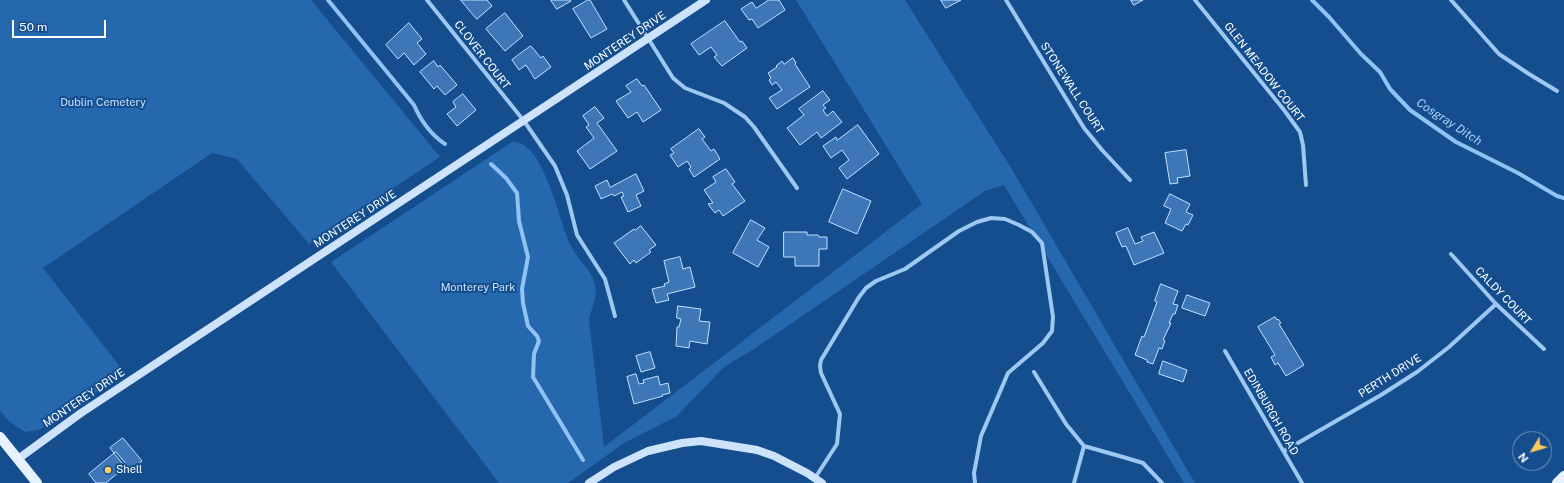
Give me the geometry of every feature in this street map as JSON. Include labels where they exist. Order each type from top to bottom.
[{"type":"main road","points":[[0,437],[37,483]]},
{"type":"main road","points":[[1556,483],[1564,476]]},
{"type":"street","name":"CLOVER COURT","points":[[427,0],[524,121],[555,166],[569,201],[577,235],[605,279],[615,316]]},
{"type":"street","points":[[624,0],[669,72],[679,84],[724,103],[745,117],[754,127],[797,188]]},
{"type":"street","name":"MONTEREY DRIVE","points":[[18,459],[81,413],[706,0]]},
{"type":"street","name":"STONEWALL COURT","points":[[1006,0],[1084,128],[1130,180]]},
{"type":"street","name":"GLEN MEADOW COURT","points":[[1195,0],[1300,132],[1303,145],[1306,185]]},
{"type":"street","points":[[1451,0],[1499,54],[1557,91]]},
{"type":"street","points":[[815,478],[837,444],[840,414],[821,373],[821,360],[859,297],[866,288],[876,281],[906,270],[959,231],[977,222],[992,218],[1005,219],[1032,232],[1042,242],[1053,317],[1052,331],[1043,343],[1008,373],[981,436],[974,473],[975,483]]},
{"type":"street","name":"CALDY COURT","points":[[1451,254],[1496,304],[1544,349]]},
{"type":"street","name":"PERTH DRIVE","points":[[1284,451],[1381,395],[1417,372],[1449,347],[1496,304]]},
{"type":"street","name":"EDINBURGH ROAD","points":[[1225,351],[1302,483]]},
{"type":"street","points":[[1034,372],[1066,424],[1084,446],[1143,463],[1162,483]]},
{"type":"street","points":[[589,483],[614,467],[648,451],[701,440],[757,450],[774,456],[822,483]]},
{"type":"street","points":[[1074,483],[1084,446]]},
{"type":"green space","name":"Dublin Cemetery","points":[[0,0],[311,0],[440,157],[309,244],[237,159],[212,153],[43,268],[125,373],[39,430],[25,432],[10,422],[0,411]]},
{"type":"green space","name":"Monterey Park","points":[[796,0],[905,0],[1013,171],[1195,483],[1184,483],[1004,185],[985,191],[754,349],[724,367],[677,416],[624,443],[568,483],[499,483],[331,262],[512,142],[523,145],[533,154],[542,168],[566,235],[571,246],[591,274],[595,285],[595,298],[589,320],[604,447],[922,204]]},
{"type":"building","points":[[461,0],[487,0],[492,6],[477,19]]},
{"type":"building","points":[[551,0],[570,0],[571,1],[557,9]]},
{"type":"building","points":[[590,0],[607,29],[591,38],[573,9]]},
{"type":"building","points":[[769,0],[779,0],[785,10],[758,28],[752,19],[749,20],[741,9],[752,2],[756,8]]},
{"type":"building","points":[[941,0],[961,0],[946,8]]},
{"type":"building","points":[[1131,0],[1143,0],[1134,5]]},
{"type":"building","points":[[505,13],[523,36],[505,51],[486,29]]},
{"type":"building","points":[[725,21],[740,42],[742,41],[747,48],[722,66],[714,57],[717,55],[711,47],[699,55],[691,44]]},
{"type":"building","points":[[409,23],[422,39],[417,43],[426,54],[414,65],[404,53],[398,59],[386,45]]},
{"type":"building","points":[[531,46],[541,58],[543,56],[551,67],[535,79],[526,65],[519,70],[512,60]]},
{"type":"building","points":[[793,58],[796,63],[795,64],[810,87],[777,109],[769,98],[782,90],[776,82],[772,85],[769,80],[771,78],[768,73],[777,67],[776,66],[782,61],[784,64]]},
{"type":"building","points":[[434,61],[438,67],[440,65],[457,85],[445,95],[437,86],[434,89],[420,72]]},
{"type":"building","points":[[637,79],[642,86],[644,85],[661,110],[643,122],[637,112],[628,118],[616,101],[631,92],[626,86]]},
{"type":"building","points":[[823,91],[830,100],[823,105],[826,108],[823,110],[827,116],[833,111],[842,122],[821,138],[817,132],[800,145],[787,128],[804,115],[799,109]]},
{"type":"building","points":[[463,94],[476,110],[457,126],[447,114],[456,107],[453,102]]},
{"type":"building","points":[[595,107],[604,118],[597,123],[617,151],[590,169],[577,151],[594,138],[586,127],[589,125],[583,116]]},
{"type":"building","points":[[858,125],[879,154],[847,179],[839,168],[849,160],[842,150],[831,158],[823,146],[836,137],[837,140]]},
{"type":"building","points":[[699,129],[705,137],[702,139],[711,151],[714,149],[720,159],[694,177],[689,169],[691,167],[687,161],[678,167],[670,155],[674,153],[671,149]]},
{"type":"building","points":[[1186,150],[1190,176],[1177,178],[1178,183],[1170,184],[1165,153]]},
{"type":"building","points":[[726,169],[735,182],[732,184],[745,201],[723,216],[719,210],[715,213],[708,204],[713,203],[704,190],[716,182],[713,177]]},
{"type":"building","points":[[636,174],[644,191],[636,195],[641,206],[628,212],[621,197],[624,196],[622,192],[614,196],[612,194],[601,199],[595,186],[607,180],[610,187]]},
{"type":"building","points":[[843,189],[871,201],[857,234],[829,222]]},
{"type":"building","points":[[1170,194],[1190,204],[1186,212],[1193,215],[1188,225],[1186,224],[1182,231],[1165,223],[1171,209],[1164,206]]},
{"type":"building","points":[[751,220],[765,228],[757,240],[769,247],[758,267],[733,253]]},
{"type":"building","points":[[641,226],[656,245],[649,250],[651,252],[636,263],[634,260],[630,264],[614,243]]},
{"type":"building","points":[[1128,228],[1135,244],[1143,241],[1141,237],[1154,232],[1164,253],[1134,265],[1126,246],[1122,247],[1116,233]]},
{"type":"building","points":[[784,232],[807,232],[807,235],[827,237],[827,249],[819,249],[819,266],[795,266],[795,257],[784,257]]},
{"type":"building","points":[[680,257],[683,269],[690,267],[695,287],[667,294],[669,300],[656,303],[652,289],[665,286],[664,284],[669,282],[664,261]]},
{"type":"building","points":[[1161,284],[1178,291],[1173,304],[1178,305],[1175,314],[1173,314],[1169,323],[1171,323],[1163,340],[1165,341],[1162,349],[1159,348],[1153,364],[1135,355],[1142,336],[1144,337],[1157,302],[1155,301]]},
{"type":"building","points":[[1187,295],[1210,303],[1205,316],[1182,308]]},
{"type":"building","points":[[678,306],[701,309],[699,321],[710,322],[707,344],[690,341],[689,348],[676,346],[677,327],[679,327],[681,319],[677,318]]},
{"type":"building","points":[[1275,317],[1281,323],[1279,324],[1304,365],[1286,376],[1278,363],[1275,365],[1271,357],[1275,355],[1258,327]]},
{"type":"building","points":[[650,352],[655,368],[641,372],[636,356]]},
{"type":"building","points":[[1163,361],[1187,370],[1183,382],[1159,374]]},
{"type":"building","points":[[636,374],[639,384],[644,383],[643,380],[658,376],[660,385],[668,383],[670,393],[634,404],[627,377]]},
{"type":"building","points":[[123,438],[142,461],[129,472],[110,448]]},
{"type":"building","name":"Shell","points":[[116,452],[127,465],[106,483],[96,483],[89,474]]},
{"type":"waterway","points":[[328,0],[414,105],[426,127],[445,144]]},
{"type":"waterway","name":"Cosgray Ditch","points":[[1312,0],[1361,54],[1380,72],[1390,89],[1410,110],[1456,142],[1518,173],[1557,196],[1564,198]]},
{"type":"waterway","points":[[491,164],[506,178],[517,193],[519,221],[528,257],[522,289],[523,303],[528,326],[537,336],[539,341],[534,354],[533,377],[583,460]]},
{"type":"place","name":"Shell","points":[[108,470]]}]
